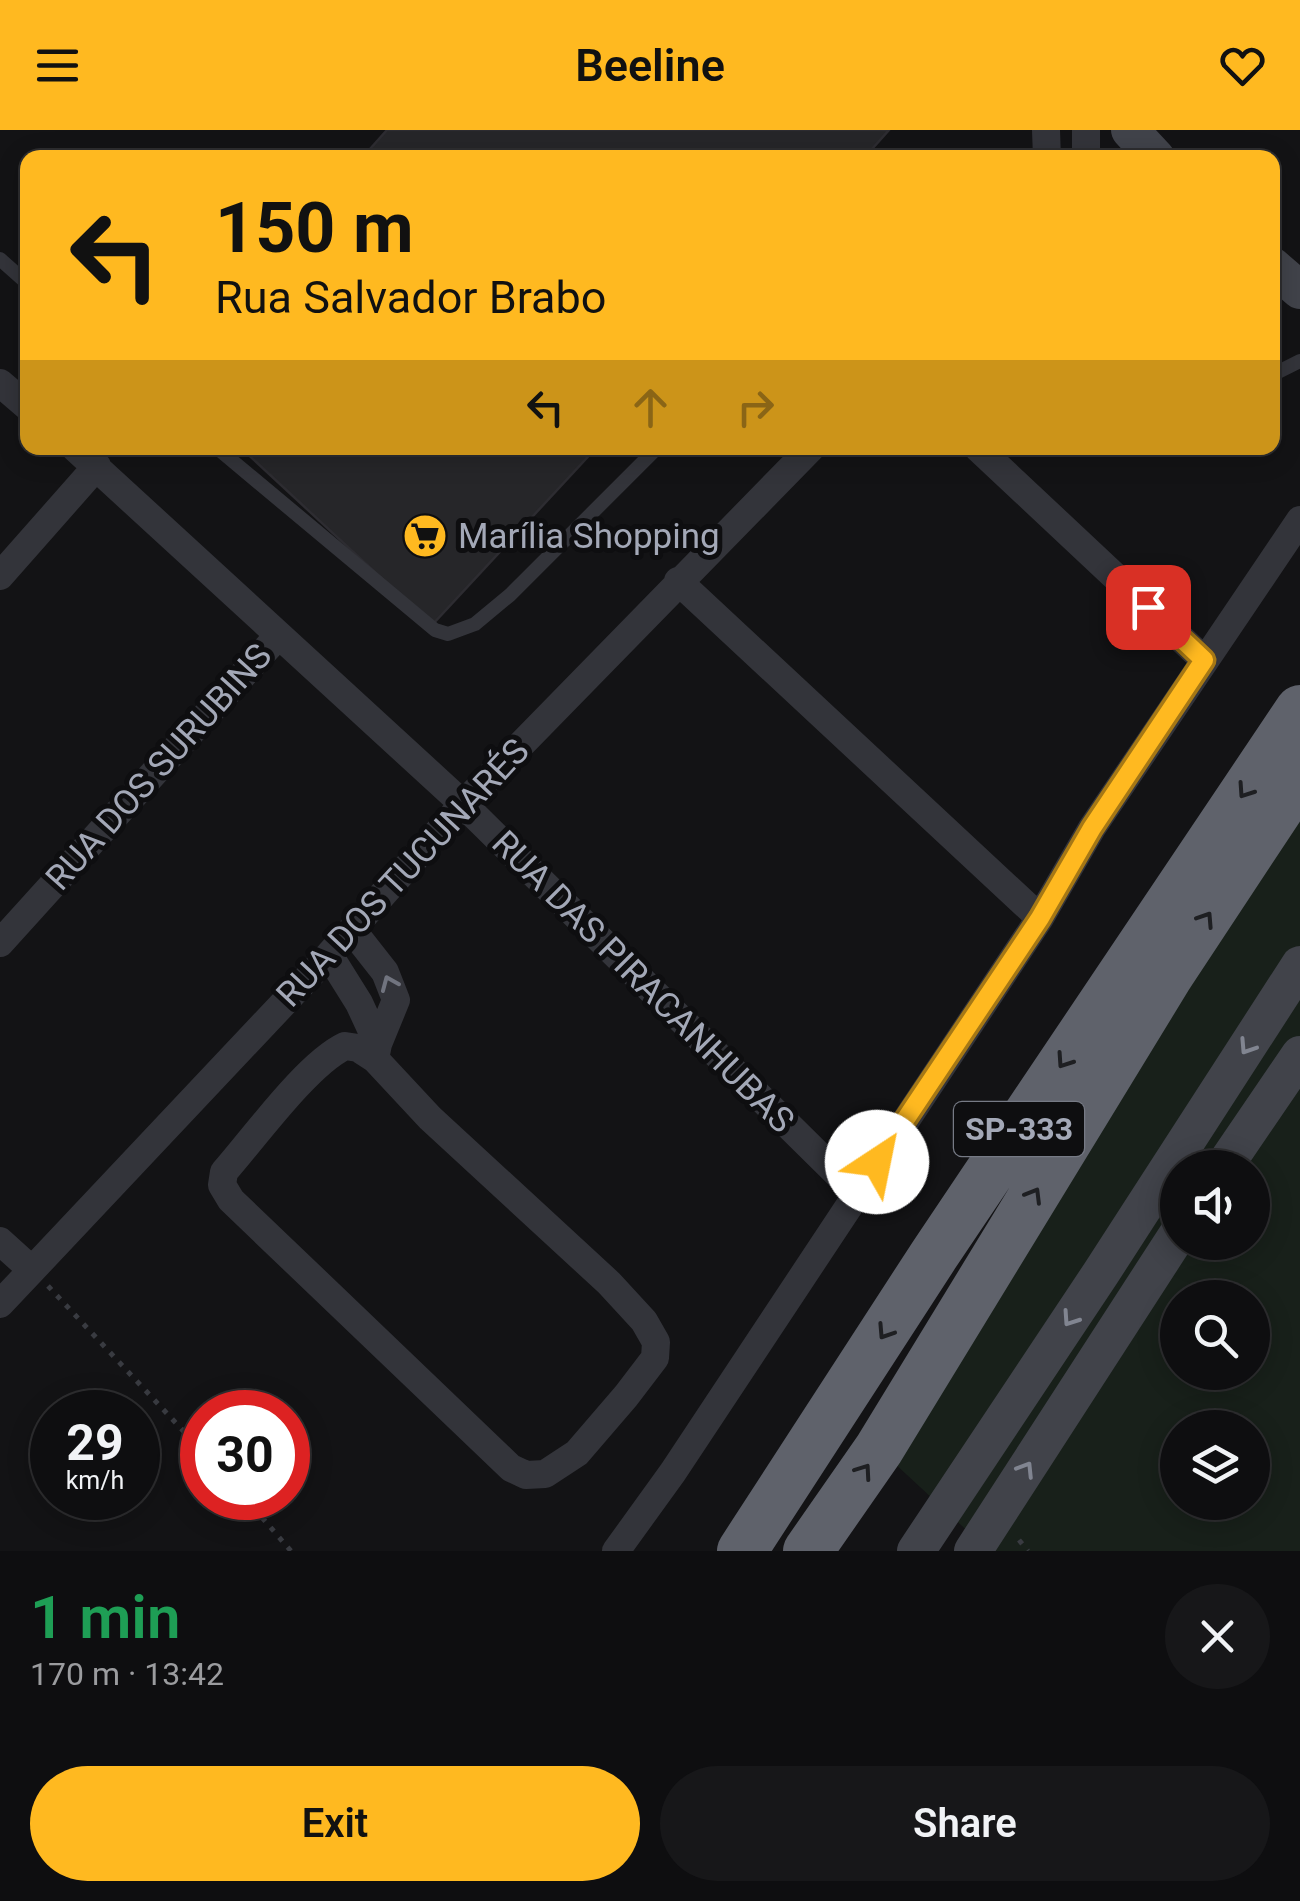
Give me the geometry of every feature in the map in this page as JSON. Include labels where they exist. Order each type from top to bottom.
[{"type":"highway","name":"SP-333","points":[[742,1551],[945,1238],[1300,710]]},
{"type":"highway","name":"SP-333","points":[[808,1551],[879,1450],[1157,993],[1300,776]]},
{"type":"main road","points":[[1102,130],[1120,150]]},
{"type":"main road","points":[[1130,130],[1149,150]]},
{"type":"main road","points":[[1280,273],[1300,290]]},
{"type":"main road","points":[[1280,300],[1300,316]]},
{"type":"main road","points":[[916,1551],[1300,965]]},
{"type":"main road","points":[[1235,1150],[1300,1055]]},
{"type":"main road","points":[[972,1551],[1161,1260]]},
{"type":"street","points":[[0,383],[20,399]]},
{"type":"street","name":"RUA DAS PIRACANHUBAS","points":[[84,455],[463,804],[856,1192]]},
{"type":"street","name":"RUA DOS TUCUNARÉS","points":[[0,1304],[329,955],[463,804],[804,455]]},
{"type":"street","points":[[985,455],[1204,660]]},
{"type":"street","points":[[0,576],[97,466]]},
{"type":"street","points":[[616,1551],[673,1472],[1040,918],[1092,828],[1300,520]]},
{"type":"street","points":[[678,581],[1040,918]]},
{"type":"street","name":"RUA DOS SURUBINS","points":[[0,943],[278,636]]},
{"type":"street","points":[[352,930],[385,972],[396,1000],[376,1051]]},
{"type":"street","points":[[329,955],[359,1003],[376,1051],[430,1118],[609,1282],[644,1321],[656,1342],[655,1358],[626,1396],[577,1454],[546,1474],[526,1475],[511,1468],[245,1214],[222,1185],[224,1172],[314,1068],[345,1046],[376,1051]]},
{"type":"street","points":[[0,1240],[32,1270]]},
{"type":"lane","points":[[0,259],[20,277]]},
{"type":"lane","points":[[225,455],[435,630],[448,634],[475,624],[510,595],[650,455]]},
{"type":"path","points":[[32,1270],[180,1428]]},
{"type":"path","points":[[264,1520],[291,1551]]},
{"type":"shaded area","points":[[1300,795],[1300,1551],[989,1551],[879,1449]]},
{"type":"building","points":[[387,130],[889,130],[871,150],[369,150]]},
{"type":"building","name":"Marília Shopping","points":[[249,455],[590,455],[432,625]]},
{"type":"place","name":"Marília Shopping","points":[[425,536]]},
{"type":"route","points":[[877,1162],[1040,918],[1092,828],[1204,660],[1148,607]]}]
